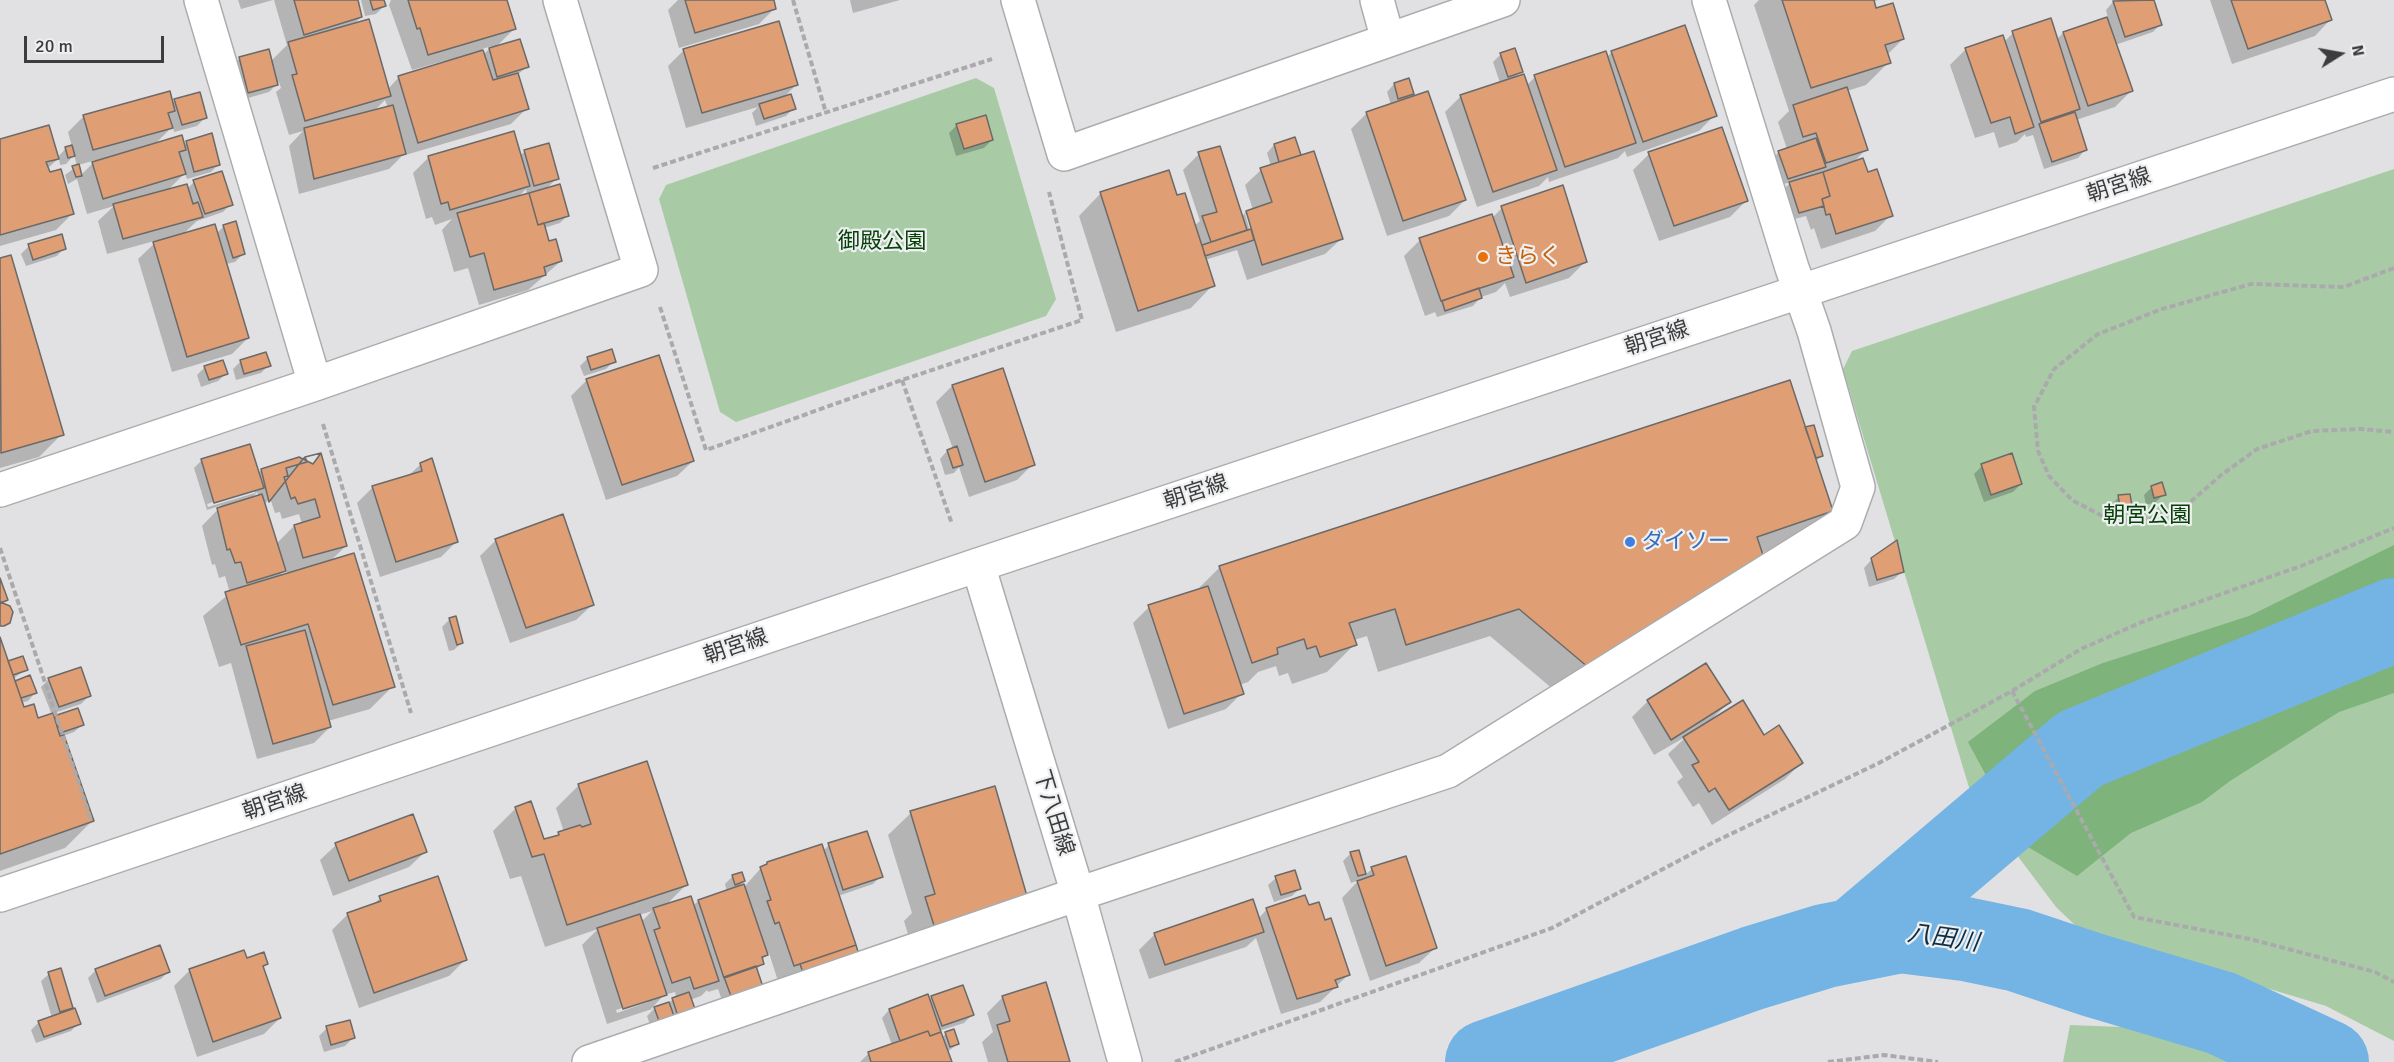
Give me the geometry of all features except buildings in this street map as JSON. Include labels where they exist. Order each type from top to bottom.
[{"type":"street","points":[[201,0],[318,399]]},
{"type":"street","points":[[0,490],[318,399],[641,270],[560,0]]},
{"type":"street","points":[[1018,0],[1064,154],[1503,0]]},
{"type":"street","points":[[1377,0],[1388,40]]},
{"type":"street","points":[[589,1062],[1078,894],[1448,771],[1845,523],[1858,487],[1801,291],[1709,0]]},
{"type":"street","name":"朝宮線","points":[[0,895],[978,565],[2394,94]]},
{"type":"street","name":"下八田線","points":[[978,565],[1078,894],[1125,1062]]},
{"type":"path","points":[[793,0],[826,113]]},
{"type":"path","points":[[651,169],[992,59]]},
{"type":"path","points":[[659,303],[706,450],[902,380],[1082,320],[1048,186]]},
{"type":"path","points":[[2394,268],[2344,287],[2251,284],[2162,309],[2098,334],[2054,369],[2034,407],[2038,451],[2049,476],[2072,500],[2110,520],[2149,519],[2187,505],[2220,476],[2257,449],[2312,431],[2361,429],[2394,432]]},
{"type":"path","points":[[902,380],[952,524]]},
{"type":"path","points":[[318,399],[411,714]]},
{"type":"path","points":[[1175,1062],[1552,928],[1714,842],[1879,764],[2012,691],[2081,649],[2142,622],[2301,566],[2394,528]]},
{"type":"path","points":[[0,548],[94,830]]},
{"type":"path","points":[[2012,691],[2134,917],[2250,939],[2375,972],[2394,982]]},
{"type":"path","points":[[1828,1062],[1884,1055],[1938,1062]]},
{"type":"green space","name":"御殿公園","points":[[976,78],[994,88],[1056,299],[1046,316],[736,422],[720,412],[659,199],[666,185]]},
{"type":"green space","name":"朝宮公園","points":[[2394,169],[2394,1041],[2326,1006],[2240,980],[2101,950],[2056,907],[1971,794],[1843,369],[1852,351]]},
{"type":"green space","points":[[2394,545],[2394,693],[2339,712],[2230,781],[2202,802],[2131,833],[2077,876],[2023,844],[1968,742],[2035,691],[2103,663],[2249,616]]},
{"type":"green space","points":[[2070,1025],[2149,1028],[2268,1062],[2063,1062]]},
{"type":"waterway","points":[[1855,940],[2080,749],[2394,620]]},
{"type":"waterway","name":"八田川","points":[[1487,1062],[1753,968],[1825,946],[1900,931],[1965,939],[2018,950],[2221,1013],[2327,1062]]},
{"type":"place","name":"きらく","points":[[1483,257]]},
{"type":"place","name":"ダイソー","points":[[1630,542]]}]
